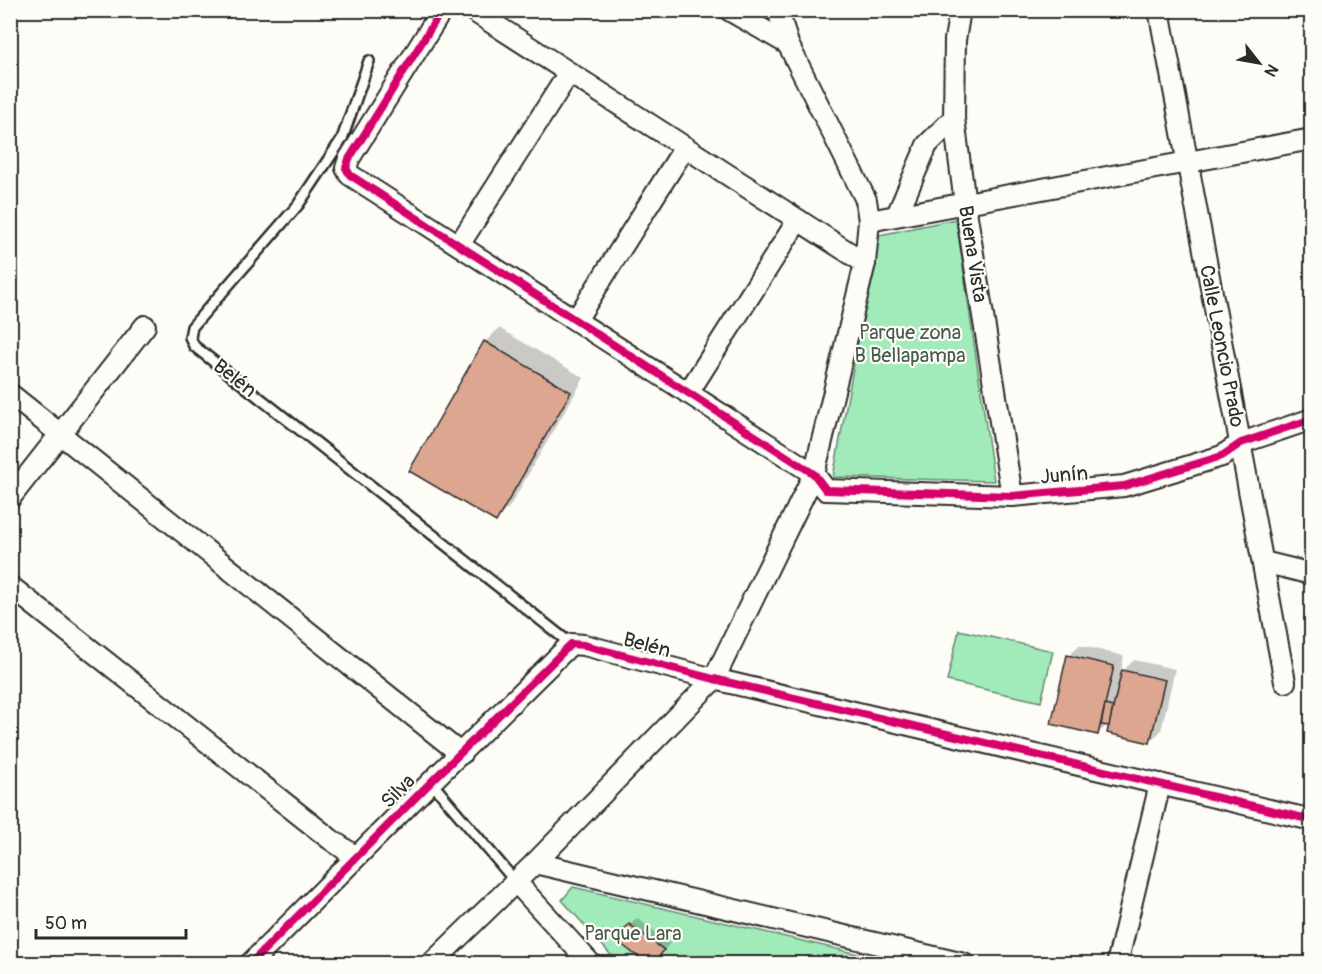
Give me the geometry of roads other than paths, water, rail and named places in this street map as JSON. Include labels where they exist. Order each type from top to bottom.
[{"type":"street","points":[[442,10],[349,159],[346,168],[350,175],[814,474]]},
{"type":"street","points":[[472,10],[865,262]]},
{"type":"street","points":[[729,10],[788,44]]},
{"type":"street","points":[[431,963],[535,863],[714,679],[814,474],[865,262],[869,221],[866,200],[788,44],[778,10]]},
{"type":"street","name":"Buena Vista","points":[[960,10],[955,40],[954,118],[965,204],[1012,496]]},
{"type":"street","name":"Calle Leoncio Prado","points":[[1159,10],[1285,682]]},
{"type":"street","points":[[459,245],[569,73]]},
{"type":"street","points":[[897,215],[927,145],[954,118]]},
{"type":"street","points":[[869,221],[1311,139]]},
{"type":"street","points":[[576,321],[685,147]]},
{"type":"street","points":[[688,393],[798,220]]},
{"type":"street","points":[[10,498],[145,326]]},
{"type":"street","points":[[10,394],[461,754]]},
{"type":"street","name":"Junín","points":[[814,474],[826,490],[1012,496],[1124,486],[1222,456],[1241,443],[1311,419]]},
{"type":"street","points":[[1263,562],[1311,574]]},
{"type":"street","points":[[10,586],[330,839],[356,857]]},
{"type":"street","name":"Belén","points":[[571,644],[584,645],[714,679],[1311,820]]},
{"type":"street","name":"Silva","points":[[250,963],[571,644]]},
{"type":"street","points":[[1117,963],[1160,784]]},
{"type":"street","points":[[535,863],[964,963]]},
{"type":"street","points":[[515,881],[591,963]]},
{"type":"lane","name":"Belén","points":[[369,61],[342,139],[298,205],[192,327],[190,337],[194,346],[571,644]]},
{"type":"lane","points":[[431,782],[515,881]]},
{"type":"park label","name":"Parque zona B Bellapampa","points":[[910,344]]},
{"type":"park label","name":"Parque Lara","points":[[633,933]]}]
